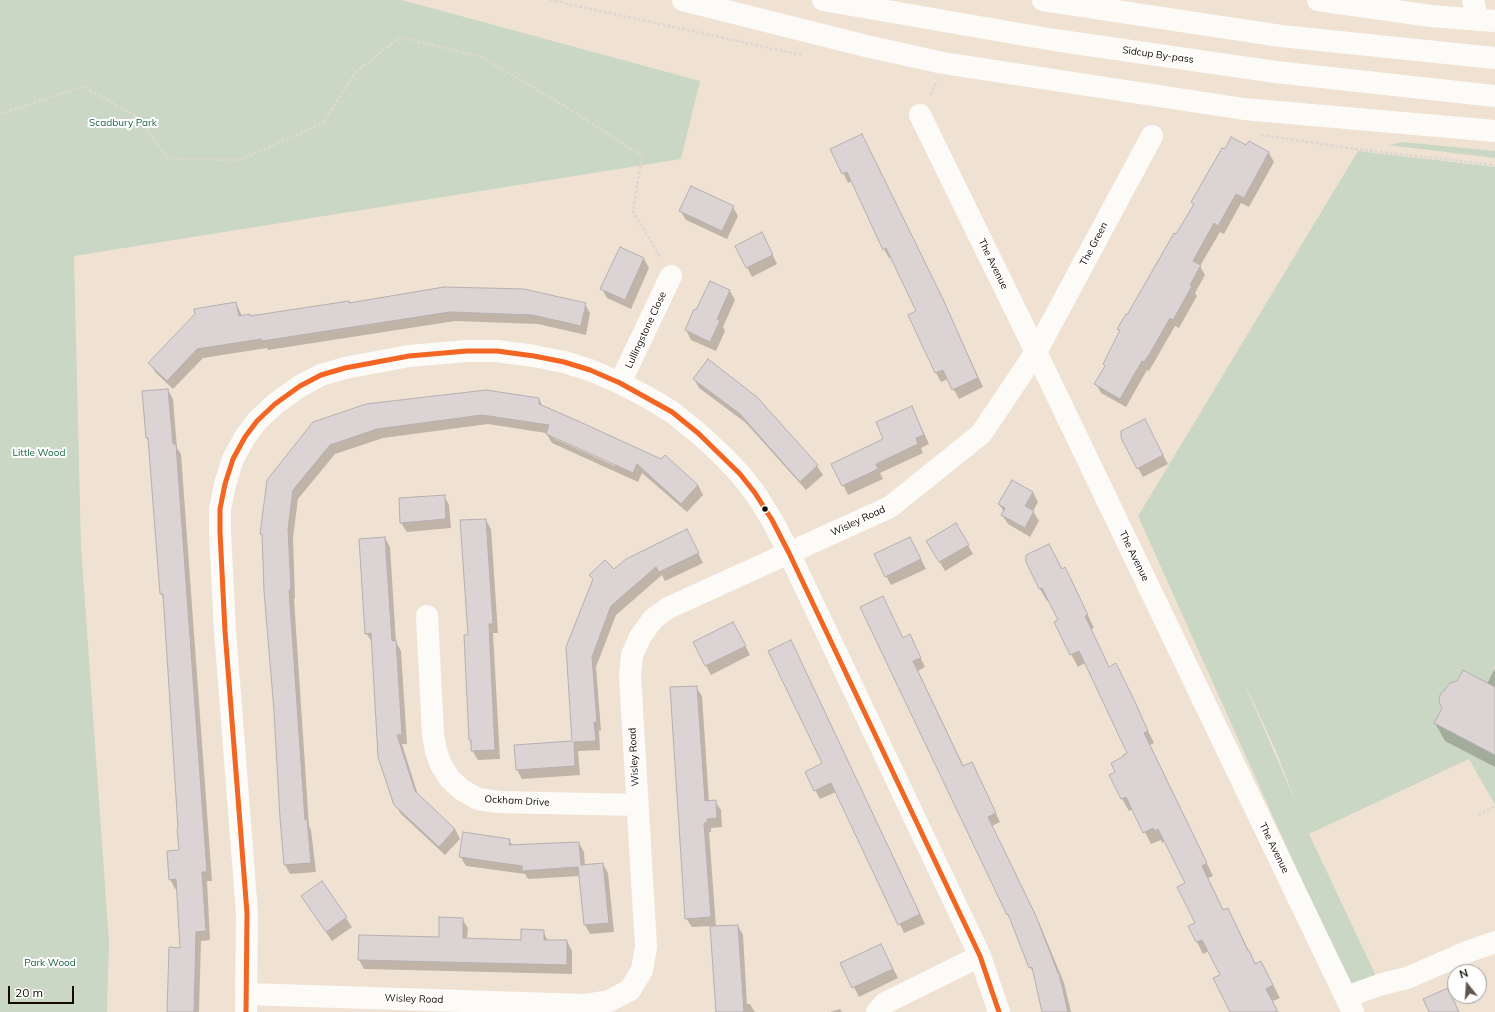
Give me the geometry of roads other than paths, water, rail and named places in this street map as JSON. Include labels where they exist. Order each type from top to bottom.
[{"type":"main road","points":[[683,0],[866,46],[943,63],[1244,109],[1495,131]]},
{"type":"main road","name":"Sidcup By-pass","points":[[823,0],[1054,40],[1276,72],[1495,96]]},
{"type":"main road","points":[[1043,0],[1281,36],[1495,58]]},
{"type":"main road","points":[[1318,0],[1431,16],[1482,13]]},
{"type":"main road","name":"The Avenue","points":[[920,116],[1036,352],[1349,1004],[1382,984],[1407,978],[1467,952],[1495,942]]},
{"type":"main road","name":"The Green","points":[[1036,352],[1152,136]]},
{"type":"main road","name":"Lullingstone Close","points":[[620,383],[671,276]]},
{"type":"main road","points":[[246,1003],[247,913],[225,631],[220,532],[220,509],[225,484],[233,459],[245,437],[257,421],[275,404],[300,386],[321,375],[345,368],[409,356],[467,351],[497,351],[534,356],[571,364],[590,370],[620,383],[649,398],[672,412],[698,433],[721,454],[755,493],[772,520],[789,553],[980,956],[1000,1012]]},
{"type":"main road","name":"Wisley Road","points":[[246,1003],[584,1005],[609,1001],[630,990],[642,970],[646,947],[630,674],[632,655],[640,637],[652,619],[668,608],[890,506],[981,434],[1036,352]]},
{"type":"main road","name":"Ockham Drive","points":[[428,616],[436,751],[441,765],[450,778],[462,790],[478,799],[498,802],[637,805]]},
{"type":"main road","points":[[877,1012],[885,1003],[980,956]]},
{"type":"park label","name":"Scadbury Park","points":[[123,123]]},
{"type":"park label","name":"Little Wood","points":[[39,453]]},
{"type":"park label","name":"Park Wood","points":[[50,963]]}]
